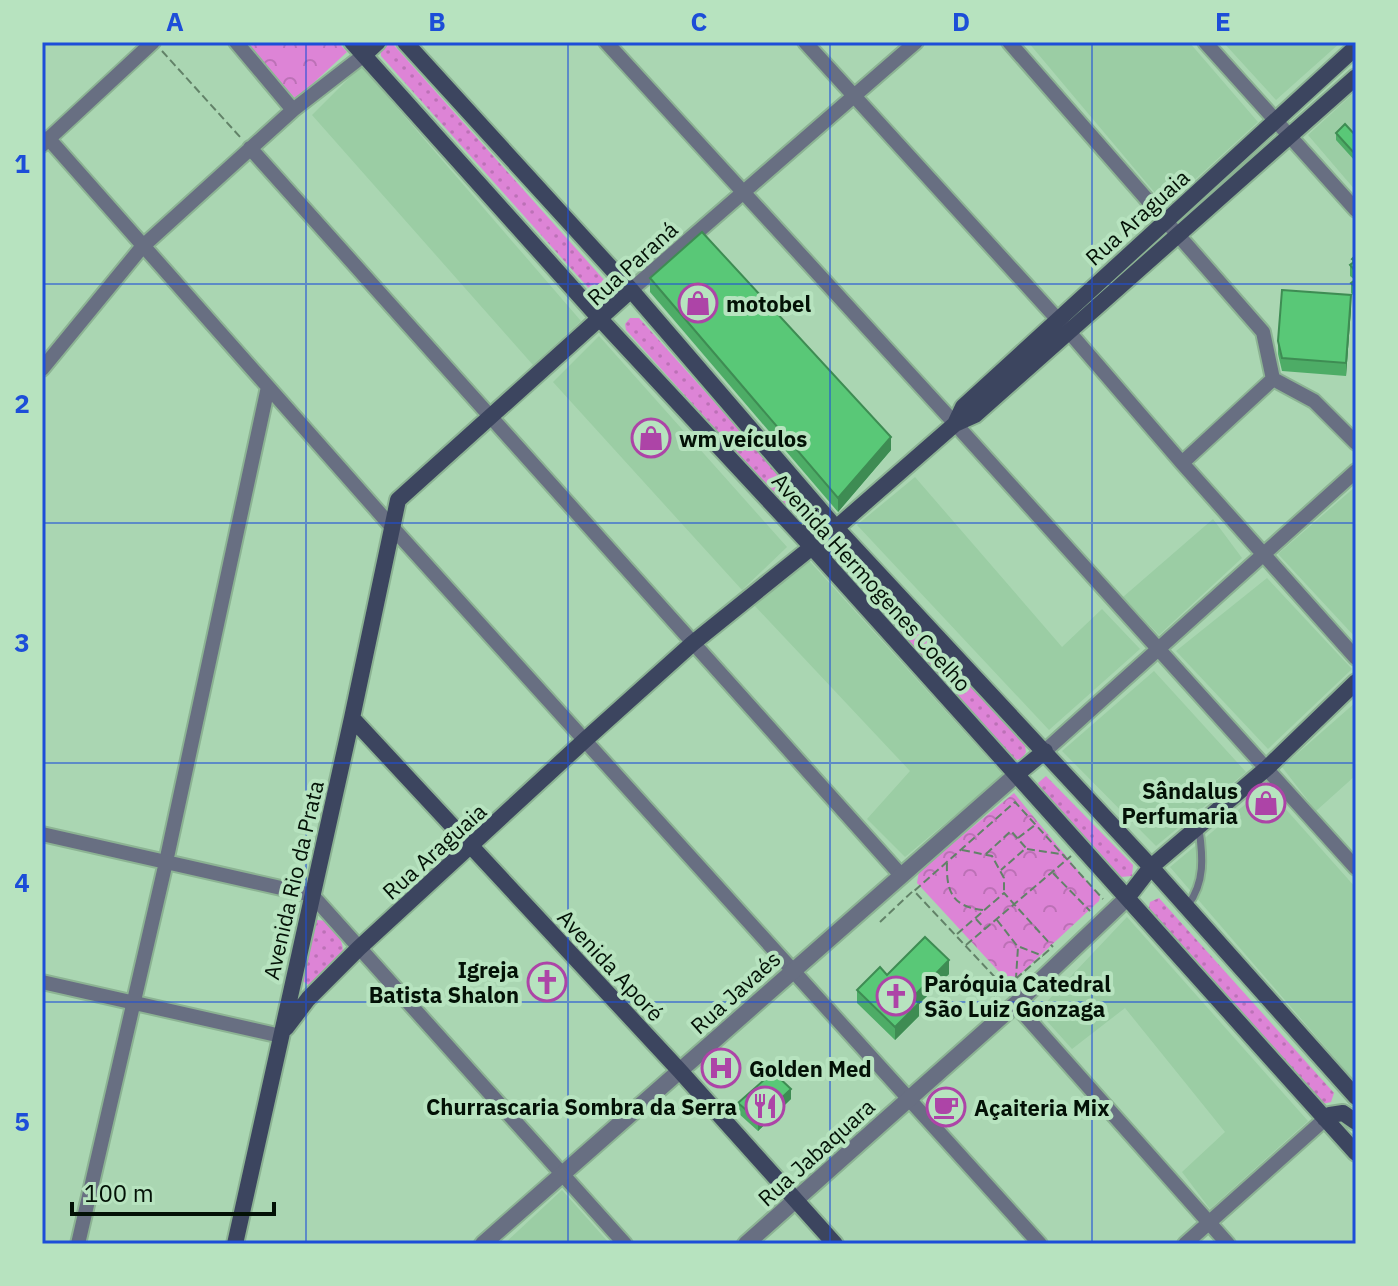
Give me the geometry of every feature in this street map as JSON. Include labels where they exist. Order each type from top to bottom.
[{"type":"main road","points":[[358,48],[378,42]]},
{"type":"main road","name":"Avenida Hermogenes Coelho","points":[[405,42],[631,290],[836,528],[1045,751],[1355,1094]]},
{"type":"main road","name":"Rua Araguaia","points":[[955,424],[963,407],[1356,47]]},
{"type":"main road","name":"Avenida Hermogenes Coelho","points":[[358,48],[601,320],[812,547],[1356,1153]]},
{"type":"main road","name":"Rua Araguaia","points":[[281,1036],[308,999],[359,948],[693,643],[812,547],[808,537],[814,523],[828,522],[836,528],[955,424],[975,415],[1356,77]]},
{"type":"main road","name":"Rua Paraná","points":[[391,526],[398,500],[631,290]]},
{"type":"main road","name":"Avenida Rio da Prata","points":[[235,1244],[352,718],[391,526]]},
{"type":"main road","points":[[1127,898],[1151,867],[1267,768],[1356,682]]},
{"type":"main road","name":"Avenida Aporé","points":[[352,718],[680,1071],[835,1244]]},
{"type":"main road","points":[[1017,774],[1045,751]]},
{"type":"main road","points":[[1325,1119],[1343,1113],[1356,1122]]},
{"type":"street","points":[[153,42],[45,142],[1040,1244]]},
{"type":"street","points":[[236,42],[293,110]]},
{"type":"street","points":[[606,42],[1356,868]]},
{"type":"street","points":[[805,42],[1058,318],[1356,658]]},
{"type":"street","name":"Rua Paraná","points":[[631,290],[916,42]]},
{"type":"street","points":[[1009,42],[1263,332],[1273,379],[1314,401],[1356,443]]},
{"type":"street","points":[[1205,42],[1356,210]]},
{"type":"street","points":[[42,369],[142,247],[358,48]]},
{"type":"street","points":[[250,148],[900,874]]},
{"type":"street","points":[[1182,463],[1273,379]]},
{"type":"street","points":[[78,1244],[166,862],[268,387]]},
{"type":"street","points":[[1045,751],[1356,471]]},
{"type":"street","name":"Rua Javaés","points":[[483,1244],[560,1173],[1017,774]]},
{"type":"street","points":[[42,834],[312,895],[625,1244]]},
{"type":"street","name":"Rua Jabaquara","points":[[746,1244],[1015,1004],[1127,898]]},
{"type":"street","points":[[42,982],[281,1036]]},
{"type":"street","points":[[1015,1004],[1228,1244]]},
{"type":"street","points":[[1185,1244],[1325,1119]]},
{"type":"lane","points":[[1187,907],[1198,890],[1203,855],[1198,826]]},
{"type":"path","points":[[153,42],[250,148]]},
{"type":"path","points":[[880,922],[1015,802],[1105,902]]},
{"type":"path","points":[[1018,839],[1036,825]]},
{"type":"path","points":[[986,854],[1011,831],[1026,848],[1062,855]]},
{"type":"path","points":[[1001,870],[1026,848]]},
{"type":"path","points":[[960,850],[992,856],[1001,870],[1004,893],[1053,947],[973,1016]]},
{"type":"path","points":[[965,946],[1067,860]]},
{"type":"path","points":[[947,861],[946,876],[955,900],[968,909],[984,910]]},
{"type":"path","points":[[1052,872],[1092,913],[1099,908]]},
{"type":"path","points":[[914,891],[1005,988]]},
{"type":"path","points":[[956,935],[1004,893]]},
{"type":"path","points":[[975,918],[985,929]]},
{"type":"path","points":[[997,919],[1018,947],[1043,956]]},
{"type":"path","points":[[1016,978],[1018,947]]},
{"type":"shaded area","points":[[1028,42],[1189,42],[1258,122],[1166,206]]},
{"type":"shaded area","points":[[1223,42],[1341,42],[1276,100]]},
{"type":"shaded area","points":[[361,66],[581,321],[533,365],[312,115]]},
{"type":"shaded area","points":[[1356,91],[1356,191],[1308,135]]},
{"type":"shaded area","points":[[599,336],[787,547],[742,590],[553,382]]},
{"type":"shaded area","points":[[915,477],[1062,647],[1102,609],[1140,649],[1049,730],[857,525]]},
{"type":"shaded area","points":[[1356,486],[1356,638],[1278,554]]},
{"type":"shaded area","points":[[1213,519],[1242,558],[1159,635],[1123,597]]},
{"type":"shaded area","points":[[804,555],[1003,775],[905,857],[867,819],[910,771],[754,605]]},
{"type":"shaded area","points":[[1267,578],[1352,669],[1268,749],[1176,651]]},
{"type":"shaded area","points":[[1154,671],[1246,772],[1156,846],[1062,751]]},
{"type":"shaded area","points":[[1356,702],[1356,775],[1316,811],[1282,767]]},
{"type":"shaded area","points":[[1266,787],[1356,888],[1356,1075],[1353,1079],[1170,867]]},
{"type":"shaded area","points":[[1127,917],[1308,1121],[1210,1209],[1182,1172],[1225,1132],[1125,1008],[1072,1049],[1038,1011]]},
{"type":"shaded area","points":[[562,1190],[610,1244],[504,1244]]},
{"type":"green space","points":[[242,42],[338,42],[347,52],[296,99]]},
{"type":"green space","points":[[392,43],[614,291],[614,296],[606,303],[601,302],[381,56],[383,47]]},
{"type":"green space","points":[[630,318],[639,318],[805,503],[793,515],[626,330],[625,324]]},
{"type":"green space","points":[[854,552],[1025,746],[1022,759],[1013,760],[839,568],[846,565]]},
{"type":"green space","points":[[1046,776],[1133,865],[1132,876],[1121,877],[1040,789],[1038,783]]},
{"type":"green space","points":[[1014,793],[1100,897],[1017,977],[1010,978],[1002,975],[917,883],[919,871]]},
{"type":"green space","points":[[1159,898],[1334,1093],[1331,1102],[1322,1104],[1148,911],[1150,902]]},
{"type":"green space","points":[[317,920],[327,921],[339,937],[343,951],[342,956],[310,986],[303,981]]},
{"type":"building","points":[[1345,124],[1356,136],[1355,154],[1336,133]]},
{"type":"building","points":[[702,232],[891,437],[838,498],[650,278]]},
{"type":"building","points":[[1356,255],[1356,272],[1350,265]]},
{"type":"building","points":[[1282,290],[1351,295],[1346,363],[1282,358],[1278,341]]},
{"type":"building","name":"Paróquia Catedral São Luiz Gonzaga","points":[[925,937],[949,960],[913,997],[919,1003],[895,1027],[857,990],[880,967],[887,975]]},
{"type":"building","points":[[773,1072],[791,1089],[758,1120],[738,1103]]},
{"type":"place","name":"motobel","points":[[698,303]]},
{"type":"place","name":"wm veículos","points":[[651,438]]},
{"type":"place","name":"Sândalus Perfumaria","points":[[1266,803]]},
{"type":"place","name":"Igreja Batista Shalon","points":[[547,982]]},
{"type":"place","name":"Paróquia Catedral São Luiz Gonzaga","points":[[896,996]]},
{"type":"place","name":"Golden Med","points":[[721,1068]]},
{"type":"place","name":"Churrascaria Sombra da Serra","points":[[765,1106]]},
{"type":"place","name":"Açaiteria Mix","points":[[946,1107]]}]
